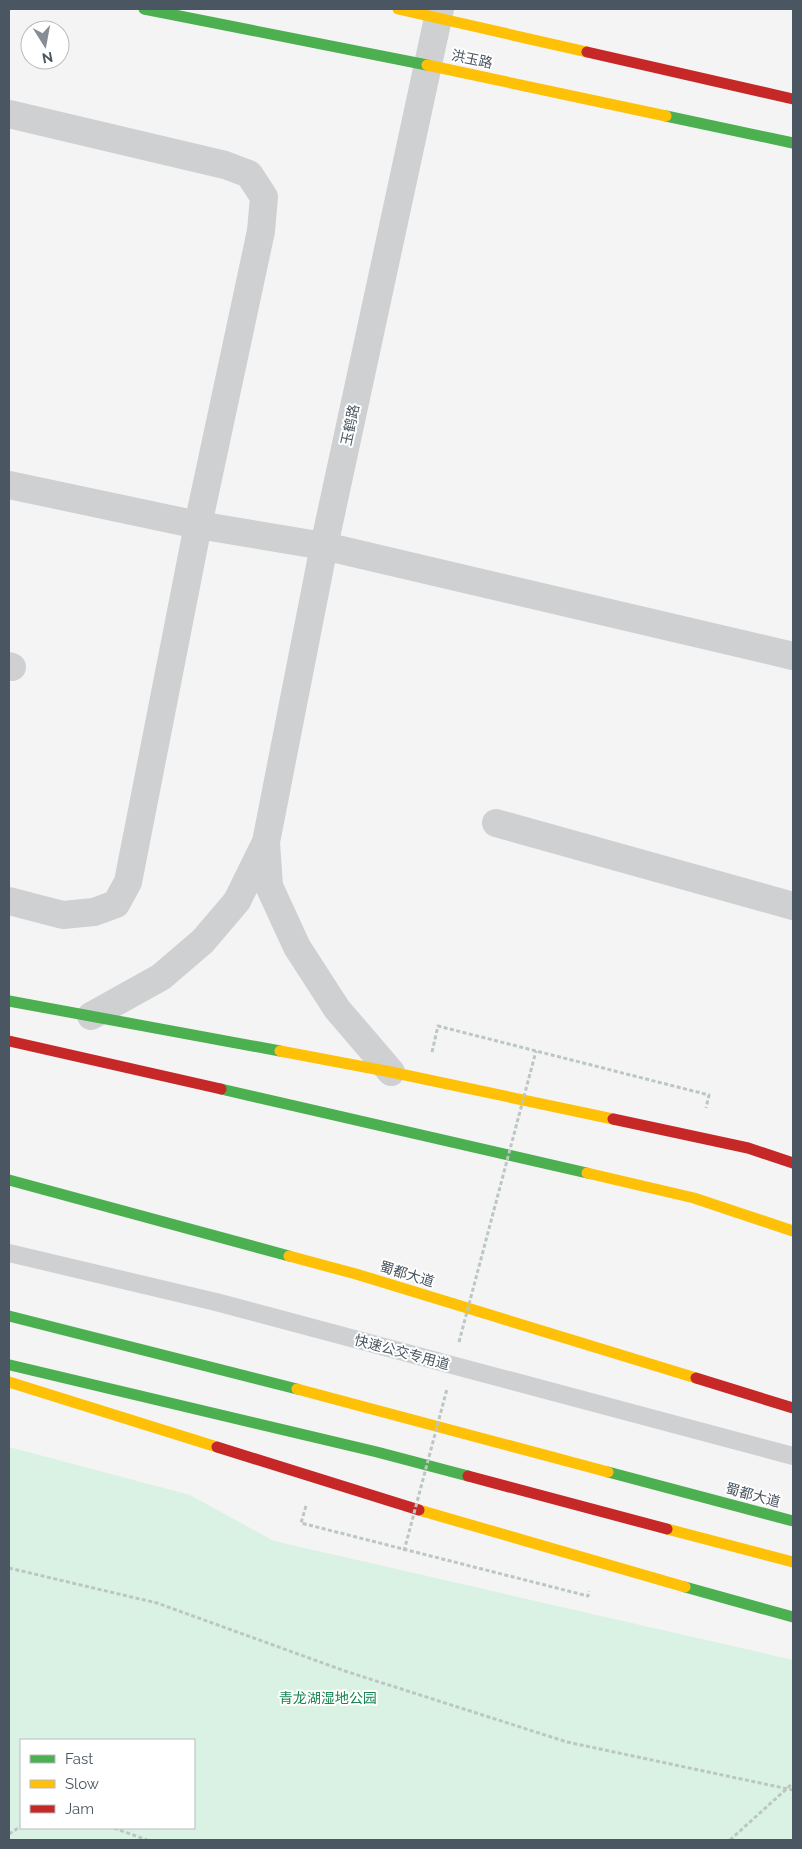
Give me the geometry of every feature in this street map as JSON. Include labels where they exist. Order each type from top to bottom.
[{"type":"main road","name":"洪玉路","points":[[144,9],[429,65],[793,144]]},
{"type":"main road","points":[[398,9],[439,13],[793,99]]},
{"type":"main road","points":[[9,1001],[391,1072],[748,1148],[793,1163]]},
{"type":"main road","points":[[9,1041],[694,1198],[793,1232]]},
{"type":"main road","name":"蜀都大道","points":[[9,1180],[356,1274],[793,1408]]},
{"type":"main road","name":"蜀都大道","points":[[9,1316],[305,1391],[793,1521]]},
{"type":"main road","points":[[9,1365],[377,1452],[793,1562]]},
{"type":"main road","points":[[9,1382],[470,1526],[793,1617]]},
{"type":"street","name":"玉鹤路","points":[[266,842],[324,546],[439,13]]},
{"type":"street","points":[[9,114],[225,164],[249,174],[264,197],[261,231],[198,525],[128,882],[116,904],[94,912],[63,915],[9,901]]},
{"type":"street","points":[[9,486],[198,525],[324,546],[793,656]]},
{"type":"street","points":[[496,823],[793,906]]},
{"type":"street","points":[[91,1016],[162,977],[203,941],[237,901],[266,842]]},
{"type":"street","points":[[266,842],[269,886],[296,946],[338,1009],[391,1072]]},
{"type":"lane","name":"快速公交专用道","points":[[9,1253],[216,1302],[793,1456]]},
{"type":"path","points":[[438,1026],[709,1095]]},
{"type":"path","points":[[458,1347],[536,1051]]},
{"type":"path","points":[[404,1550],[449,1380]]},
{"type":"path","points":[[301,1523],[588,1596]]},
{"type":"path","points":[[9,1568],[157,1603],[345,1671],[568,1742],[793,1790]]},
{"type":"path","points":[[730,1840],[793,1783]]},
{"type":"path","points":[[9,1834],[20,1827]]},
{"type":"path","points":[[117,1829],[147,1840]]},
{"type":"green space","name":"青龙湖湿地公园","points":[[9,1447],[190,1495],[274,1541],[793,1660],[793,1840],[9,1840]]},
{"type":"traffic: fast","points":[[144,9],[427,65]]},
{"type":"traffic: fast","points":[[666,116],[793,143]]},
{"type":"traffic: fast","points":[[9,1001],[280,1051]]},
{"type":"traffic: fast","points":[[221,1089],[587,1173]]},
{"type":"traffic: fast","points":[[9,1180],[289,1256]]},
{"type":"traffic: fast","points":[[9,1316],[297,1389]]},
{"type":"traffic: fast","points":[[10,1365],[377,1452],[468,1476]]},
{"type":"traffic: fast","points":[[608,1472],[793,1521]]},
{"type":"traffic: fast","points":[[685,1587],[793,1617]]},
{"type":"traffic: slow","points":[[398,9],[587,52]]},
{"type":"traffic: slow","points":[[427,65],[666,116]]},
{"type":"traffic: slow","points":[[280,1051],[391,1072],[613,1119]]},
{"type":"traffic: slow","points":[[587,1173],[694,1198],[793,1231]]},
{"type":"traffic: slow","points":[[289,1256],[356,1274],[696,1378]]},
{"type":"traffic: slow","points":[[9,1382],[217,1447]]},
{"type":"traffic: slow","points":[[297,1389],[608,1472]]},
{"type":"traffic: slow","points":[[419,1510],[685,1587]]},
{"type":"traffic: slow","points":[[667,1529],[793,1562]]},
{"type":"traffic: jam","points":[[587,52],[793,99]]},
{"type":"traffic: jam","points":[[9,1041],[221,1089]]},
{"type":"traffic: jam","points":[[613,1119],[748,1148],[793,1163]]},
{"type":"traffic: jam","points":[[696,1378],[793,1408]]},
{"type":"traffic: jam","points":[[217,1447],[419,1510]]},
{"type":"traffic: jam","points":[[468,1476],[667,1529]]}]
